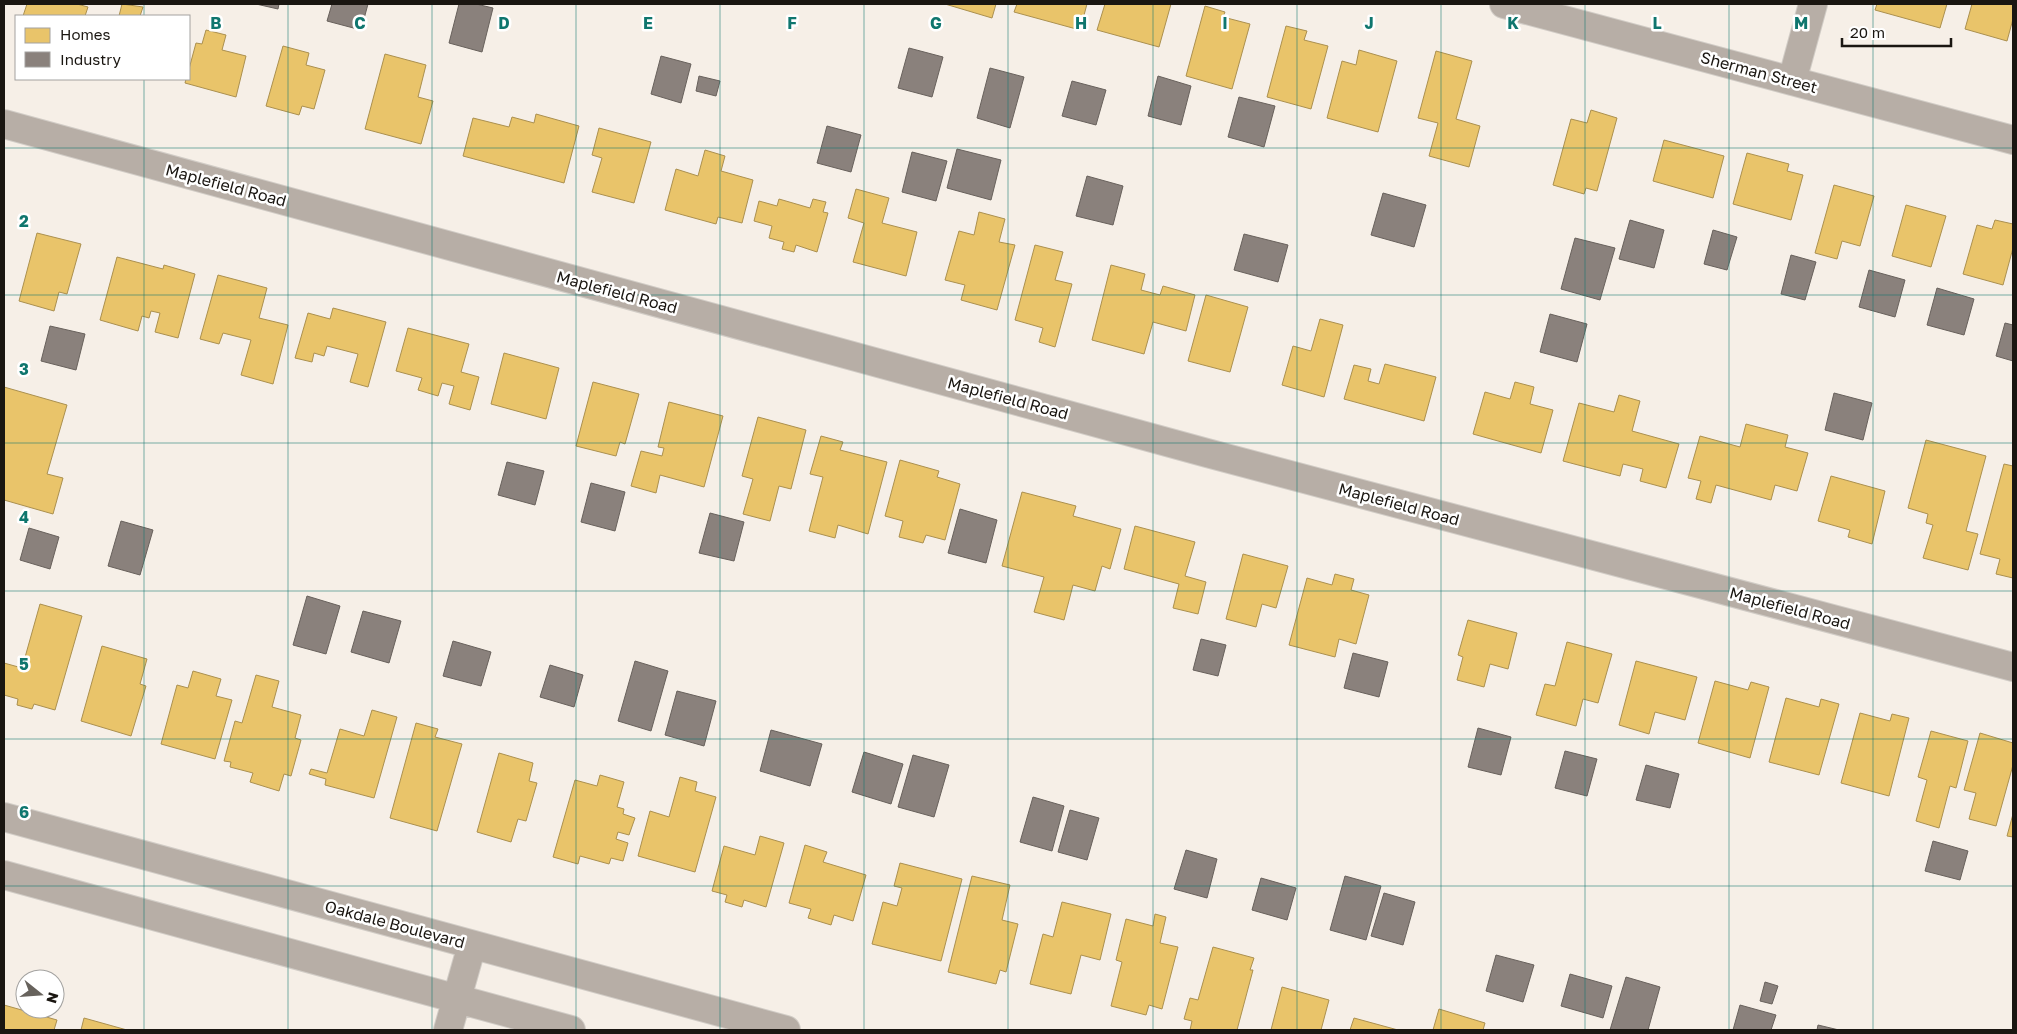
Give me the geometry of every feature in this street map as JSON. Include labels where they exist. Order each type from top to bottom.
[{"type":"street","name":"Sherman Street","points":[[1504,4],[2013,140]]},
{"type":"street","points":[[1792,81],[1814,4]]},
{"type":"street","name":"Maplefield Road","points":[[4,124],[1188,448],[2013,667]]},
{"type":"street","name":"Oakdale Boulevard","points":[[4,817],[786,1030]]},
{"type":"street","points":[[4,875],[571,1030]]},
{"type":"street","points":[[448,1030],[472,945]]},
{"type":"building: Homes","points":[[27,4],[77,4],[88,7],[85,15],[23,15]]},
{"type":"building: Homes","points":[[122,4],[143,7],[140,15],[119,15]]},
{"type":"building: Homes","points":[[945,4],[996,4],[992,18]]},
{"type":"building: Homes","points":[[1017,4],[1087,4],[1080,30],[1014,12]]},
{"type":"building: Homes","points":[[1105,4],[1171,4],[1159,47],[1097,30]]},
{"type":"building: Homes","points":[[1877,4],[1947,4],[1940,28],[1875,10]]},
{"type":"building: Homes","points":[[1972,4],[2013,4],[2013,19],[2007,41],[1965,29]]},
{"type":"building: Homes","points":[[1205,6],[1225,12],[1223,17],[1250,24],[1232,89],[1186,76]]},
{"type":"building: Homes","points":[[1286,26],[1307,31],[1304,40],[1328,46],[1311,109],[1267,97]]},
{"type":"building: Homes","points":[[206,30],[226,35],[222,50],[246,56],[236,97],[185,83],[186,80],[190,80],[190,65],[196,43],[202,44]]},
{"type":"building: Homes","points":[[283,46],[309,53],[306,65],[325,70],[314,109],[302,106],[299,115],[266,106]]},
{"type":"building: Homes","points":[[1359,50],[1397,61],[1378,132],[1327,118],[1342,61],[1356,65]]},
{"type":"building: Homes","points":[[1436,51],[1472,61],[1456,119],[1480,126],[1469,167],[1429,156],[1438,123],[1418,118]]},
{"type":"building: Homes","points":[[385,54],[426,65],[418,97],[433,101],[421,144],[365,129]]},
{"type":"building: Homes","points":[[1591,110],[1617,118],[1597,191],[1586,188],[1584,194],[1553,185],[1571,119],[1587,123]]},
{"type":"building: Homes","points":[[536,114],[579,126],[564,183],[463,156],[473,118],[509,127],[512,117],[534,123]]},
{"type":"building: Homes","points":[[599,128],[651,142],[634,203],[592,192],[602,158],[592,155]]},
{"type":"building: Homes","points":[[1664,140],[1724,156],[1713,198],[1653,181]]},
{"type":"building: Homes","points":[[705,150],[725,156],[721,171],[753,180],[742,223],[718,217],[716,224],[665,210],[676,169],[698,176]]},
{"type":"building: Homes","points":[[1747,153],[1789,164],[1787,171],[1803,175],[1791,220],[1733,204]]},
{"type":"building: Homes","points":[[1834,185],[1874,196],[1860,246],[1842,241],[1837,259],[1815,253]]},
{"type":"building: Homes","points":[[856,189],[889,198],[882,223],[917,232],[906,276],[853,262],[864,223],[848,218]]},
{"type":"building: Homes","points":[[779,199],[810,208],[813,199],[826,202],[823,212],[828,213],[817,252],[796,245],[794,252],[782,249],[784,242],[769,238],[772,226],[754,221],[759,201],[777,206]]},
{"type":"building: Homes","points":[[1906,205],[1946,216],[1931,267],[1892,256]]},
{"type":"building: Homes","points":[[979,212],[1005,219],[999,242],[1015,245],[997,310],[961,300],[965,285],[945,280],[959,231],[974,235]]},
{"type":"building: Homes","points":[[1995,220],[2013,224],[2013,248],[2003,285],[1963,274],[1977,225],[1992,229]]},
{"type":"building: Homes","points":[[37,233],[81,244],[67,294],[59,292],[54,311],[19,301]]},
{"type":"building: Homes","points":[[1035,245],[1063,252],[1055,280],[1072,284],[1055,347],[1039,342],[1043,328],[1015,320]]},
{"type":"building: Homes","points":[[117,257],[163,269],[164,265],[195,274],[178,338],[155,332],[160,313],[151,311],[149,318],[142,316],[138,331],[100,320]]},
{"type":"building: Homes","points":[[1111,265],[1145,274],[1141,290],[1160,295],[1163,286],[1195,295],[1186,331],[1153,322],[1144,354],[1092,340]]},
{"type":"building: Homes","points":[[218,275],[267,288],[259,318],[288,325],[273,384],[241,375],[251,340],[223,333],[219,344],[200,339]]},
{"type":"building: Homes","points":[[1206,295],[1248,307],[1230,372],[1188,361]]},
{"type":"building: Homes","points":[[333,308],[386,322],[368,387],[350,382],[358,354],[327,346],[324,356],[314,353],[312,362],[295,358],[308,313],[330,319]]},
{"type":"building: Homes","points":[[1320,319],[1343,325],[1324,397],[1282,385],[1293,346],[1311,351]]},
{"type":"building: Homes","points":[[408,328],[469,344],[461,372],[479,377],[470,410],[449,404],[454,386],[442,383],[438,396],[418,390],[422,378],[396,371]]},
{"type":"building: Homes","points":[[504,353],[559,368],[546,419],[491,404]]},
{"type":"building: Homes","points":[[1385,364],[1436,377],[1424,421],[1344,399],[1354,365],[1371,369],[1368,381],[1379,384]]},
{"type":"building: Homes","points":[[593,382],[639,394],[625,444],[620,442],[616,456],[576,446]]},
{"type":"building: Homes","points":[[1515,382],[1534,387],[1530,404],[1553,410],[1541,453],[1473,434],[1485,392],[1510,399]]},
{"type":"building: Homes","points":[[4,387],[67,405],[47,474],[63,478],[53,514],[4,500]]},
{"type":"building: Homes","points":[[1619,395],[1640,401],[1632,431],[1679,444],[1666,488],[1640,481],[1643,469],[1623,464],[1620,476],[1563,461],[1579,403],[1614,412]]},
{"type":"building: Homes","points":[[669,402],[723,416],[704,487],[660,475],[656,493],[631,486],[641,451],[662,456],[664,448],[658,447]]},
{"type":"building: Homes","points":[[758,417],[806,430],[791,489],[779,486],[770,521],[743,514],[753,479],[742,476]]},
{"type":"building: Homes","points":[[1746,424],[1788,435],[1785,447],[1808,453],[1797,491],[1775,485],[1771,500],[1716,485],[1711,503],[1696,499],[1701,481],[1688,478],[1700,436],[1740,447]]},
{"type":"building: Homes","points":[[821,436],[843,442],[840,450],[887,462],[868,534],[838,525],[835,538],[809,531],[823,477],[810,474]]},
{"type":"building: Homes","points":[[1926,440],[1986,456],[1966,531],[1978,534],[1968,570],[1923,558],[1933,525],[1926,523],[1928,514],[1908,508]]},
{"type":"building: Homes","points":[[900,460],[939,471],[937,477],[960,484],[945,540],[926,535],[923,543],[899,537],[903,521],[885,516]]},
{"type":"building: Homes","points":[[2004,464],[2013,466],[2013,578],[1996,574],[2000,559],[1980,554]]},
{"type":"building: Homes","points":[[1831,476],[1885,491],[1872,544],[1848,537],[1850,530],[1818,521]]},
{"type":"building: Homes","points":[[1022,492],[1076,506],[1073,516],[1121,529],[1110,569],[1102,566],[1095,591],[1073,585],[1064,620],[1034,612],[1044,577],[1002,566]]},
{"type":"building: Homes","points":[[1135,526],[1195,542],[1185,576],[1206,582],[1198,614],[1173,608],[1179,584],[1124,569]]},
{"type":"building: Homes","points":[[1243,554],[1288,566],[1276,608],[1262,604],[1256,627],[1226,619]]},
{"type":"building: Homes","points":[[1335,574],[1354,579],[1351,590],[1369,595],[1356,644],[1339,639],[1335,657],[1289,645],[1307,578],[1332,585]]},
{"type":"building: Homes","points":[[40,604],[82,616],[55,710],[34,704],[32,709],[17,705],[18,699],[4,695],[4,663],[22,668]]},
{"type":"building: Homes","points":[[1468,620],[1517,633],[1508,669],[1490,664],[1484,687],[1457,680],[1463,657],[1458,655]]},
{"type":"building: Homes","points":[[1567,642],[1612,654],[1598,703],[1583,699],[1576,726],[1536,715],[1545,684],[1555,686]]},
{"type":"building: Homes","points":[[102,646],[147,659],[140,684],[146,686],[131,736],[81,721]]},
{"type":"building: Homes","points":[[1636,661],[1697,677],[1685,720],[1655,712],[1649,734],[1619,725]]},
{"type":"building: Homes","points":[[193,671],[221,679],[216,696],[232,700],[215,759],[161,744],[177,685],[188,688]]},
{"type":"building: Homes","points":[[256,675],[279,681],[272,707],[301,715],[295,738],[301,740],[291,776],[284,774],[279,791],[250,782],[253,773],[230,767],[231,762],[224,761],[235,721],[242,723]]},
{"type":"building: Homes","points":[[1715,681],[1748,690],[1751,682],[1769,687],[1750,758],[1698,743]]},
{"type":"building: Homes","points":[[1786,698],[1819,707],[1821,699],[1839,704],[1819,775],[1769,762]]},
{"type":"building: Homes","points":[[372,710],[397,717],[374,798],[325,785],[326,779],[309,774],[311,769],[327,773],[340,729],[364,736]]},
{"type":"building: Homes","points":[[1860,713],[1890,721],[1892,714],[1909,718],[1889,796],[1841,783]]},
{"type":"building: Homes","points":[[416,723],[438,729],[435,737],[462,744],[437,831],[390,818]]},
{"type":"building: Homes","points":[[1931,731],[1968,741],[1956,788],[1950,786],[1939,828],[1916,821],[1927,780],[1918,777]]},
{"type":"building: Homes","points":[[1980,733],[2013,743],[2013,765],[1996,826],[1969,819],[1976,793],[1964,790]]},
{"type":"building: Homes","points":[[499,753],[533,763],[529,781],[537,783],[526,821],[518,819],[511,842],[477,832]]},
{"type":"building: Homes","points":[[600,775],[624,782],[617,807],[624,809],[623,814],[635,818],[629,835],[618,832],[616,839],[628,843],[623,861],[611,858],[609,864],[580,856],[578,864],[553,857],[575,780],[597,786]]},
{"type":"building: Homes","points":[[680,777],[697,782],[695,791],[716,797],[695,872],[638,856],[650,811],[669,817]]},
{"type":"building: Homes","points":[[2013,814],[2013,837],[2007,836]]},
{"type":"building: Homes","points":[[760,836],[784,843],[766,907],[744,900],[742,907],[725,902],[727,895],[712,891],[724,846],[755,855]]},
{"type":"building: Homes","points":[[805,845],[827,852],[823,862],[866,875],[853,921],[834,915],[831,925],[808,918],[811,909],[789,903]]},
{"type":"building: Homes","points":[[900,863],[962,879],[941,961],[872,944],[883,902],[897,906],[902,888],[894,886]]},
{"type":"building: Homes","points":[[972,876],[1010,885],[1002,920],[1018,924],[1006,972],[1000,970],[996,984],[948,972]]},
{"type":"building: Homes","points":[[1062,902],[1111,914],[1100,960],[1081,955],[1071,994],[1030,984],[1043,934],[1053,937]]},
{"type":"building: Homes","points":[[1155,914],[1166,917],[1160,943],[1178,947],[1162,1009],[1149,1005],[1146,1015],[1111,1006],[1122,962],[1116,960],[1126,919],[1153,926]]},
{"type":"building: Homes","points":[[1213,947],[1254,958],[1250,970],[1253,970],[1237,1030],[1190,1030],[1192,1021],[1184,1019],[1190,998],[1198,1000]]},
{"type":"building: Homes","points":[[1282,987],[1329,1000],[1321,1030],[1271,1030]]},
{"type":"building: Homes","points":[[4,1005],[15,1008],[15,1019],[57,1020],[54,1030],[4,1030]]},
{"type":"building: Homes","points":[[1439,1009],[1485,1023],[1483,1030],[1433,1030]]},
{"type":"building: Homes","points":[[84,1018],[127,1030],[81,1030]]},
{"type":"building: Homes","points":[[1354,1018],[1398,1030],[1350,1030]]},
{"type":"building: Industry","points":[[256,4],[279,4],[278,9]]},
{"type":"building: Industry","points":[[332,4],[368,4],[361,30],[327,21]]},
{"type":"building: Industry","points":[[459,4],[476,4],[493,8],[482,52],[449,43]]},
{"type":"building: Industry","points":[[909,48],[943,57],[932,97],[898,88]]},
{"type":"building: Industry","points":[[661,56],[691,64],[681,103],[651,94]]},
{"type":"building: Industry","points":[[990,68],[1024,77],[1010,128],[977,118]]},
{"type":"building: Industry","points":[[699,76],[720,81],[716,96],[696,91]]},
{"type":"building: Industry","points":[[1158,76],[1191,86],[1181,125],[1148,116]]},
{"type":"building: Industry","points":[[1072,81],[1106,90],[1096,125],[1062,116]]},
{"type":"building: Industry","points":[[1239,97],[1275,106],[1264,147],[1228,137]]},
{"type":"building: Industry","points":[[827,126],[861,135],[851,172],[817,163]]},
{"type":"building: Industry","points":[[957,149],[1001,160],[991,200],[947,188]]},
{"type":"building: Industry","points":[[912,152],[947,161],[936,201],[902,192]]},
{"type":"building: Industry","points":[[1087,176],[1123,186],[1113,225],[1076,216]]},
{"type":"building: Industry","points":[[1383,193],[1426,205],[1414,247],[1371,235]]},
{"type":"building: Industry","points":[[1630,220],[1664,230],[1654,268],[1619,259]]},
{"type":"building: Industry","points":[[1713,230],[1737,237],[1727,270],[1704,264]]},
{"type":"building: Industry","points":[[1244,234],[1288,245],[1278,282],[1234,270]]},
{"type":"building: Industry","points":[[1575,238],[1615,248],[1600,300],[1561,289]]},
{"type":"building: Industry","points":[[1791,255],[1816,262],[1805,300],[1781,294]]},
{"type":"building: Industry","points":[[1869,270],[1905,280],[1895,317],[1859,307]]},
{"type":"building: Industry","points":[[1937,288],[1974,299],[1964,335],[1927,325]]},
{"type":"building: Industry","points":[[1550,314],[1587,324],[1577,362],[1540,352]]},
{"type":"building: Industry","points":[[2005,323],[2013,325],[2013,361],[1996,356]]},
{"type":"building: Industry","points":[[50,326],[85,334],[76,370],[41,361]]},
{"type":"building: Industry","points":[[1834,393],[1872,403],[1863,440],[1825,430]]},
{"type":"building: Industry","points":[[507,462],[544,471],[535,505],[498,495]]},
{"type":"building: Industry","points":[[591,483],[625,492],[615,531],[581,522]]},
{"type":"building: Industry","points":[[960,509],[997,520],[986,563],[948,553]]},
{"type":"building: Industry","points":[[710,513],[744,522],[734,561],[699,553]]},
{"type":"building: Industry","points":[[121,521],[153,530],[140,575],[108,566]]},
{"type":"building: Industry","points":[[29,528],[59,537],[50,569],[20,560]]},
{"type":"building: Industry","points":[[307,596],[340,606],[326,654],[293,645]]},
{"type":"building: Industry","points":[[363,611],[401,621],[389,663],[351,652]]},
{"type":"building: Industry","points":[[1201,639],[1226,645],[1218,676],[1193,670]]},
{"type":"building: Industry","points":[[453,641],[491,652],[481,686],[443,676]]},
{"type":"building: Industry","points":[[1353,653],[1388,662],[1379,697],[1344,688]]},
{"type":"building: Industry","points":[[635,661],[668,671],[651,731],[618,721]]},
{"type":"building: Industry","points":[[550,665],[583,675],[574,707],[540,697]]},
{"type":"building: Industry","points":[[677,691],[716,701],[704,746],[665,735]]},
{"type":"building: Industry","points":[[1478,728],[1511,737],[1501,775],[1468,767]]},
{"type":"building: Industry","points":[[771,730],[822,744],[810,786],[760,771]]},
{"type":"building: Industry","points":[[1565,751],[1597,759],[1587,796],[1555,788]]},
{"type":"building: Industry","points":[[864,752],[903,764],[891,804],[852,792]]},
{"type":"building: Industry","points":[[913,755],[949,765],[934,817],[898,807]]},
{"type":"building: Industry","points":[[1646,765],[1679,774],[1670,808],[1636,800]]},
{"type":"building: Industry","points":[[1033,797],[1064,806],[1052,851],[1020,842]]},
{"type":"building: Industry","points":[[1070,810],[1099,818],[1087,860],[1058,852]]},
{"type":"building: Industry","points":[[1933,841],[1968,851],[1960,880],[1925,871]]},
{"type":"building: Industry","points":[[1186,850],[1217,859],[1207,898],[1174,889]]},
{"type":"building: Industry","points":[[1345,876],[1381,886],[1366,940],[1330,930]]},
{"type":"building: Industry","points":[[1261,878],[1296,888],[1287,920],[1252,910]]},
{"type":"building: Industry","points":[[1384,893],[1415,902],[1403,945],[1371,936]]},
{"type":"building: Industry","points":[[1496,955],[1534,965],[1523,1002],[1486,991]]},
{"type":"building: Industry","points":[[1570,974],[1612,986],[1603,1018],[1561,1006]]},
{"type":"building: Industry","points":[[1626,977],[1660,987],[1648,1030],[1610,1030]]},
{"type":"building: Industry","points":[[1765,982],[1778,986],[1772,1004],[1760,1001]]},
{"type":"building: Industry","points":[[1740,1005],[1776,1015],[1771,1030],[1733,1030]]},
{"type":"building: Industry","points":[[1818,1025],[1839,1030],[1817,1030]]}]
